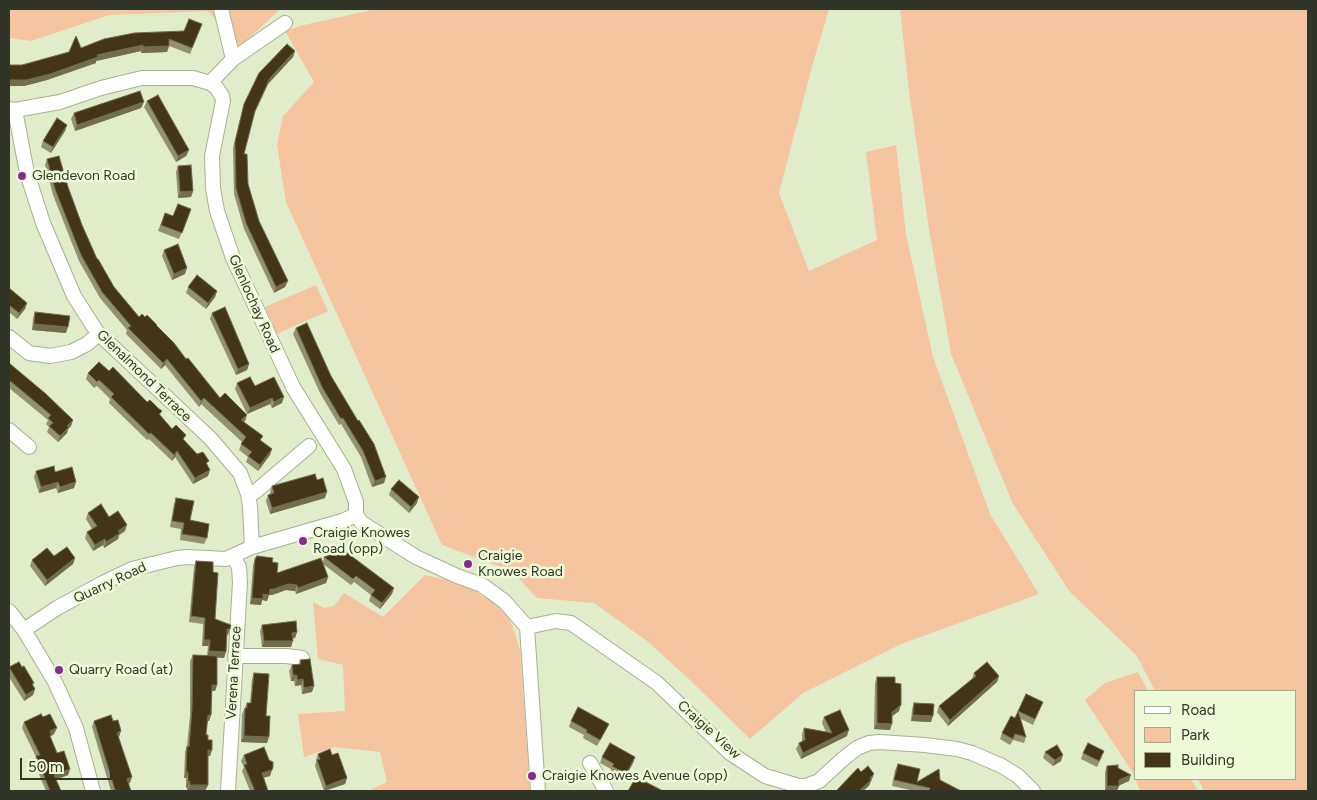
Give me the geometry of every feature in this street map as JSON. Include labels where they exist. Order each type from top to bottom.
[{"type":"street","points":[[220,9],[233,59]]},
{"type":"street","points":[[12,110],[60,102],[101,88],[142,78],[193,78],[210,83],[233,59],[285,24]]},
{"type":"street","name":"Glenlochay Road","points":[[210,83],[216,87],[223,101],[213,147],[213,188],[217,210],[233,258],[292,387],[344,469],[356,502],[356,515]]},
{"type":"street","name":"Glenalmond Terrace","points":[[12,110],[27,173],[43,224],[74,296],[98,332],[225,455],[240,473],[248,494],[252,547]]},
{"type":"street","points":[[9,337],[28,353],[50,356],[70,352],[87,344],[98,332]]},
{"type":"street","points":[[9,430],[29,447]]},
{"type":"street","points":[[248,494],[255,492],[309,446]]},
{"type":"street","points":[[233,556],[252,547],[342,521],[356,515],[362,523],[416,557],[482,585],[504,601],[527,627],[538,791]]},
{"type":"street","name":"Quarry Road","points":[[24,630],[57,608],[132,569],[177,558],[226,559],[233,556]]},
{"type":"street","name":"Verena Terrace","points":[[228,791],[240,582],[239,567],[233,556]]},
{"type":"street","points":[[9,611],[24,630],[67,706],[83,751],[93,791]]},
{"type":"street","name":"Craigie View","points":[[527,627],[556,621],[571,623],[658,683],[730,753],[765,776],[799,786],[806,786],[820,781],[857,748],[869,743],[879,742],[925,745],[972,753],[1002,766],[1018,776],[1033,791]]},
{"type":"street","points":[[235,656],[286,656],[302,658]]},
{"type":"street","points":[[590,763],[606,791]]},
{"type":"green space","points":[[9,9],[279,10],[240,47],[208,11],[109,15],[31,41],[9,38]]},
{"type":"green space","points":[[376,9],[829,9],[779,193],[809,271],[877,240],[866,152],[896,145],[906,234],[933,357],[990,514],[1039,594],[901,644],[803,693],[750,739],[647,641],[594,603],[537,598],[512,571],[442,545],[286,202],[277,145],[283,116],[314,82],[285,31]]},
{"type":"green space","points":[[900,9],[1308,9],[1308,791],[1204,791],[1198,780],[1297,780],[1297,690],[1154,690],[1137,656],[1070,592],[1013,504],[951,354],[929,229],[909,91]]},
{"type":"green space","points":[[316,285],[328,311],[277,334],[265,307]]},
{"type":"green space","points":[[425,575],[450,581],[476,591],[499,606],[507,615],[512,625],[520,650],[530,791],[368,791],[387,782],[380,752],[334,747],[304,757],[298,714],[345,711],[343,665],[318,659],[313,602],[324,608],[334,606],[344,593],[383,617]]},
{"type":"green space","points":[[1138,672],[1147,690],[1134,690],[1134,776],[1085,700],[1105,683]]},
{"type":"green space","points":[[1136,780],[1192,780],[1198,791],[1140,791]]},
{"type":"building","points":[[189,19],[202,24],[192,48],[169,39],[169,46],[143,47],[143,45],[97,55],[98,57],[50,74],[26,80],[9,80],[9,65],[22,65],[69,52],[76,36],[81,48],[104,39],[134,33],[184,31]]},
{"type":"building","points":[[287,44],[295,51],[270,78],[255,111],[244,154],[247,154],[248,184],[259,221],[288,281],[276,287],[246,223],[236,188],[235,142],[244,104],[259,73]]},
{"type":"building","points":[[140,91],[144,102],[77,125],[74,113]]},
{"type":"building","points":[[158,95],[189,150],[178,156],[147,101]]},
{"type":"building","points":[[57,118],[67,125],[53,147],[43,141]]},
{"type":"building","points":[[59,156],[82,225],[97,259],[114,287],[139,317],[142,314],[145,317],[147,315],[157,325],[186,359],[188,358],[220,398],[225,393],[247,415],[241,420],[263,436],[260,440],[272,449],[260,465],[248,456],[252,452],[241,444],[246,437],[204,398],[201,401],[167,359],[163,363],[128,328],[131,326],[102,292],[81,255],[55,189],[47,159]]},
{"type":"building","points":[[191,165],[193,191],[180,192],[178,166]]},
{"type":"building","points":[[178,204],[191,209],[182,233],[161,225],[165,213],[173,216]]},
{"type":"building","points":[[178,244],[187,268],[174,274],[164,250]]},
{"type":"building","points":[[197,275],[217,291],[208,303],[188,287]]},
{"type":"building","points":[[9,288],[27,303],[19,313],[9,305]]},
{"type":"building","points":[[225,307],[249,364],[238,369],[212,313]]},
{"type":"building","points":[[35,312],[70,316],[68,327],[34,324]]},
{"type":"building","points":[[307,323],[331,376],[374,444],[386,477],[375,481],[363,451],[322,387],[296,328]]},
{"type":"building","points":[[99,362],[109,371],[113,367],[147,402],[150,400],[162,411],[159,414],[172,429],[176,425],[186,435],[183,439],[197,454],[203,452],[209,461],[206,463],[210,470],[195,478],[177,451],[174,455],[151,433],[149,434],[111,397],[114,394],[88,373]]},
{"type":"building","points":[[9,363],[73,420],[60,436],[49,426],[53,423],[48,418],[51,415],[9,380]]},
{"type":"building","points":[[250,377],[255,386],[274,377],[284,397],[274,402],[272,398],[250,408],[237,383]]},
{"type":"building","points":[[54,466],[55,472],[72,467],[76,482],[60,487],[58,482],[41,487],[36,471]]},
{"type":"building","points":[[315,474],[317,480],[323,478],[327,492],[272,508],[268,495],[274,493],[272,486]]},
{"type":"building","points":[[399,480],[419,497],[411,507],[391,489]]},
{"type":"building","points":[[176,498],[194,501],[190,520],[209,524],[207,538],[182,534],[184,523],[172,521]]},
{"type":"building","points":[[101,504],[109,517],[118,511],[127,525],[118,531],[120,533],[106,542],[105,539],[95,545],[87,532],[97,526],[88,513]]},
{"type":"building","points":[[67,547],[75,558],[47,580],[32,560],[47,548],[54,556]]},
{"type":"building","points":[[342,551],[346,552],[394,588],[382,603],[371,595],[375,590],[356,576],[353,579],[324,557]]},
{"type":"building","points":[[257,556],[273,558],[272,562],[278,563],[277,573],[321,558],[328,577],[298,588],[297,585],[288,584],[270,589],[269,595],[263,594],[263,599],[252,598],[255,559]]},
{"type":"building","points":[[196,561],[213,562],[213,572],[218,573],[215,619],[231,625],[230,629],[227,629],[226,652],[209,651],[210,640],[204,640],[205,618],[191,616]]},
{"type":"building","points":[[296,621],[297,632],[292,633],[293,641],[264,641],[262,625]]},
{"type":"building","points":[[193,655],[217,656],[217,685],[212,685],[211,715],[208,715],[206,735],[208,735],[208,740],[212,740],[212,750],[208,750],[208,785],[190,785],[188,772],[186,772],[192,709]]},
{"type":"building","points":[[310,659],[314,686],[304,688],[303,679],[297,680],[297,675],[293,675],[292,665],[301,664],[300,660]]},
{"type":"building","points":[[19,662],[22,667],[24,666],[34,683],[32,684],[35,689],[26,695],[9,667]]},
{"type":"building","points":[[987,662],[999,676],[950,720],[939,706],[976,676],[974,673]]},
{"type":"building","points":[[254,673],[269,674],[266,716],[270,716],[269,737],[244,736],[245,708],[247,708],[247,703],[251,703]]},
{"type":"building","points":[[877,677],[895,677],[895,683],[901,684],[901,705],[892,712],[892,724],[877,723]]},
{"type":"building","points":[[1026,694],[1043,702],[1035,719],[1018,711]]},
{"type":"building","points":[[914,703],[934,704],[933,716],[913,715]]},
{"type":"building","points":[[578,707],[609,724],[600,740],[571,721]]},
{"type":"building","points":[[840,710],[849,730],[803,753],[799,743],[805,740],[804,728],[832,733],[824,717]]},
{"type":"building","points":[[1018,711],[1026,737],[1015,734],[1013,739],[1002,733],[1011,716],[1015,718]]},
{"type":"building","points":[[41,714],[43,717],[50,714],[57,728],[50,731],[50,736],[57,753],[64,751],[70,769],[54,775],[61,791],[50,791],[36,756],[40,755],[24,722]]},
{"type":"building","points":[[111,715],[113,721],[118,720],[121,731],[117,733],[132,777],[127,779],[131,791],[115,790],[94,721]]},
{"type":"building","points":[[610,743],[635,757],[626,774],[612,766],[614,764],[602,757]]},
{"type":"building","points":[[1088,743],[1104,751],[1099,761],[1083,753]]},
{"type":"building","points":[[1057,745],[1063,755],[1055,760],[1045,752]]},
{"type":"building","points":[[264,747],[269,760],[273,762],[273,767],[272,770],[262,773],[268,791],[255,791],[244,765],[247,764],[244,755]]},
{"type":"building","points":[[330,749],[332,755],[338,753],[347,778],[326,786],[317,760],[320,759],[318,754]]},
{"type":"building","points":[[898,764],[920,769],[917,782],[939,769],[940,780],[961,791],[929,791],[930,788],[894,780]]},
{"type":"building","points":[[1118,765],[1118,768],[1131,775],[1119,780],[1119,786],[1107,786],[1107,766]]},
{"type":"building","points":[[868,766],[874,774],[870,778],[871,780],[859,791],[836,791],[858,768],[861,772]]},
{"type":"building","points":[[636,777],[663,791],[628,791]]},
{"type":"place","name":"Glendevon Road","points":[[22,176]]},
{"type":"place","name":"Craigie Knowes Road (opp)","points":[[303,541]]},
{"type":"place","name":"Craigie Knowes Road","points":[[468,564]]},
{"type":"place","name":"Quarry Road (at)","points":[[59,670]]},
{"type":"place","name":"Craigie Knowes Avenue (opp)","points":[[532,776]]}]
